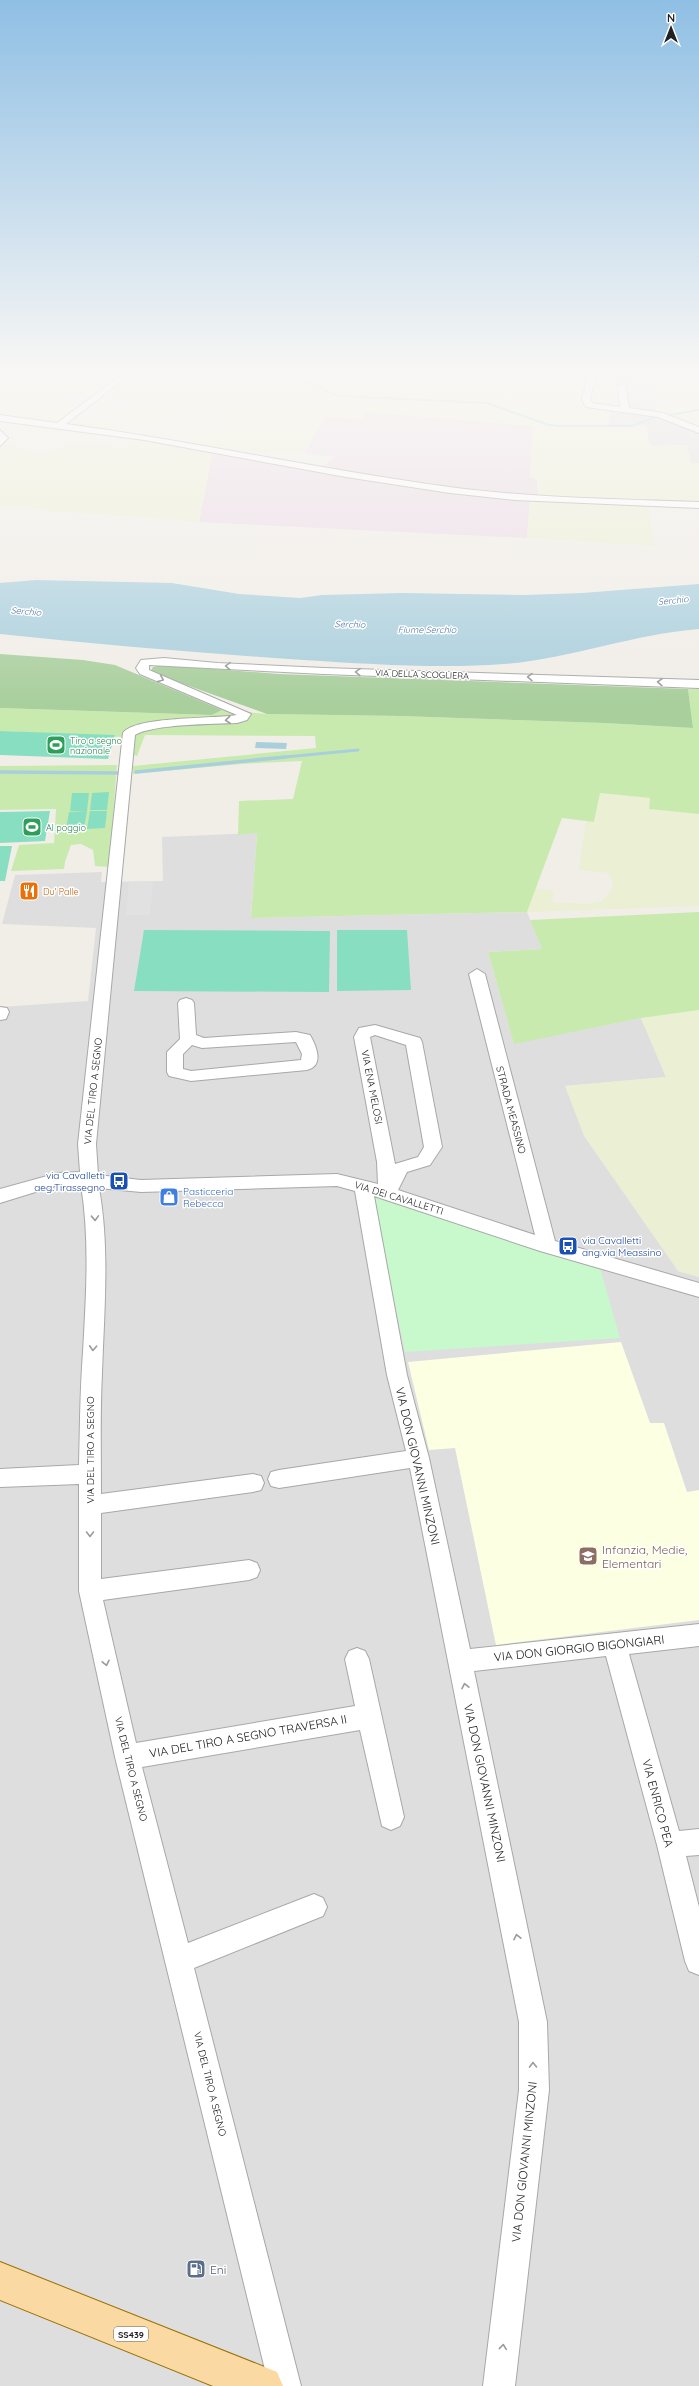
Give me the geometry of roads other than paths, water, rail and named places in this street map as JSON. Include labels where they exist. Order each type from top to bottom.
[{"type":"main road","name":"SS439","points":[[0,2281],[262,2386]]},
{"type":"street","points":[[394,481],[450,490],[514,497],[699,505]]},
{"type":"street","name":"VIA DELLA SCOGLIERA","points":[[145,662],[164,661],[217,666],[699,684]]},
{"type":"street","name":"VIA DEL TIRO A SEGNO","points":[[145,662],[142,668],[144,672],[245,714],[243,717],[237,719],[144,726],[128,733],[88,1144],[89,1180],[96,1214],[96,1280],[90,1404],[90,1591],[127,1757],[286,2386]]},
{"type":"street","name":"STRADA MEASSINO","points":[[477,974],[492,1042],[547,1246]]},
{"type":"street","points":[[186,1003],[188,1040]]},
{"type":"street","name":"VIA ENA MELOSI","points":[[375,1030],[414,1042],[433,1147],[424,1161],[401,1168],[387,1193],[386,1162],[362,1037],[365,1032],[375,1030]]},
{"type":"street","points":[[296,1037],[304,1039],[310,1054],[310,1063],[307,1065],[191,1076],[179,1074],[175,1072],[175,1052],[188,1040],[195,1040],[202,1043],[296,1037]]},
{"type":"street","name":"VIA DEI CAVALLETTI","points":[[0,1196],[58,1179],[89,1180],[111,1184],[141,1186],[337,1180],[387,1193],[547,1246],[699,1290]]},
{"type":"street","name":"VIA DON GIOVANNI MINZONI","points":[[363,1186],[397,1375],[418,1458],[533,2022],[534,2090],[499,2386]]},
{"type":"street","points":[[279,1479],[418,1458]]},
{"type":"street","points":[[0,1478],[90,1474]]},
{"type":"street","points":[[90,1505],[253,1483]]},
{"type":"street","points":[[90,1591],[249,1570]]},
{"type":"street","name":"VIA DON GIORGIO BIGONGIARI","points":[[460,1661],[699,1635]]},
{"type":"street","name":"VIA ENRICO PEA","points":[[615,1645],[670,1845],[699,1961]]},
{"type":"street","points":[[357,1659],[391,1817]]},
{"type":"street","name":"VIA DEL TIRO A SEGNO TRAVERSA II","points":[[127,1757],[369,1716]]},
{"type":"street","points":[[670,1845],[699,1842]]},
{"type":"street","points":[[178,1961],[314,1907]]},
{"type":"water","name":"Fiume Serchio","points":[[36,580],[172,583],[239,594],[300,598],[322,595],[401,593],[525,595],[582,593],[699,584],[699,629],[650,636],[529,661],[504,664],[454,666],[303,660],[76,642],[0,634],[0,583]]},
{"type":"water","points":[[256,742],[287,743],[286,749],[255,748]]},
{"type":"waterway","points":[[277,758],[358,750]]},
{"type":"waterway","points":[[277,758],[285,757]]},
{"type":"waterway","points":[[136,772],[277,758]]},
{"type":"waterway","points":[[0,772],[119,773]]},
{"type":"place","name":"Tiro a segno nazionale","points":[[56,745]]},
{"type":"place","name":"Al poggio","points":[[32,827]]},
{"type":"place","name":"Du' Palle","points":[[29,891]]},
{"type":"place","name":"via Cavalletti aeg.Tirassegno","points":[[119,1181]]},
{"type":"place","name":"Pasticceria Rebecca","points":[[169,1197]]},
{"type":"place","name":"via Cavalletti ang.via Meassino","points":[[568,1246]]},
{"type":"place","name":"Infanzia, Medie, Elementari","points":[[588,1556]]},
{"type":"place","name":"Eni","points":[[196,2269]]},
{"type":"water label","name":"Serchio","points":[[673,600]]},
{"type":"water label","name":"Serchio","points":[[26,611]]},
{"type":"water label","name":"Serchio","points":[[350,624]]}]
